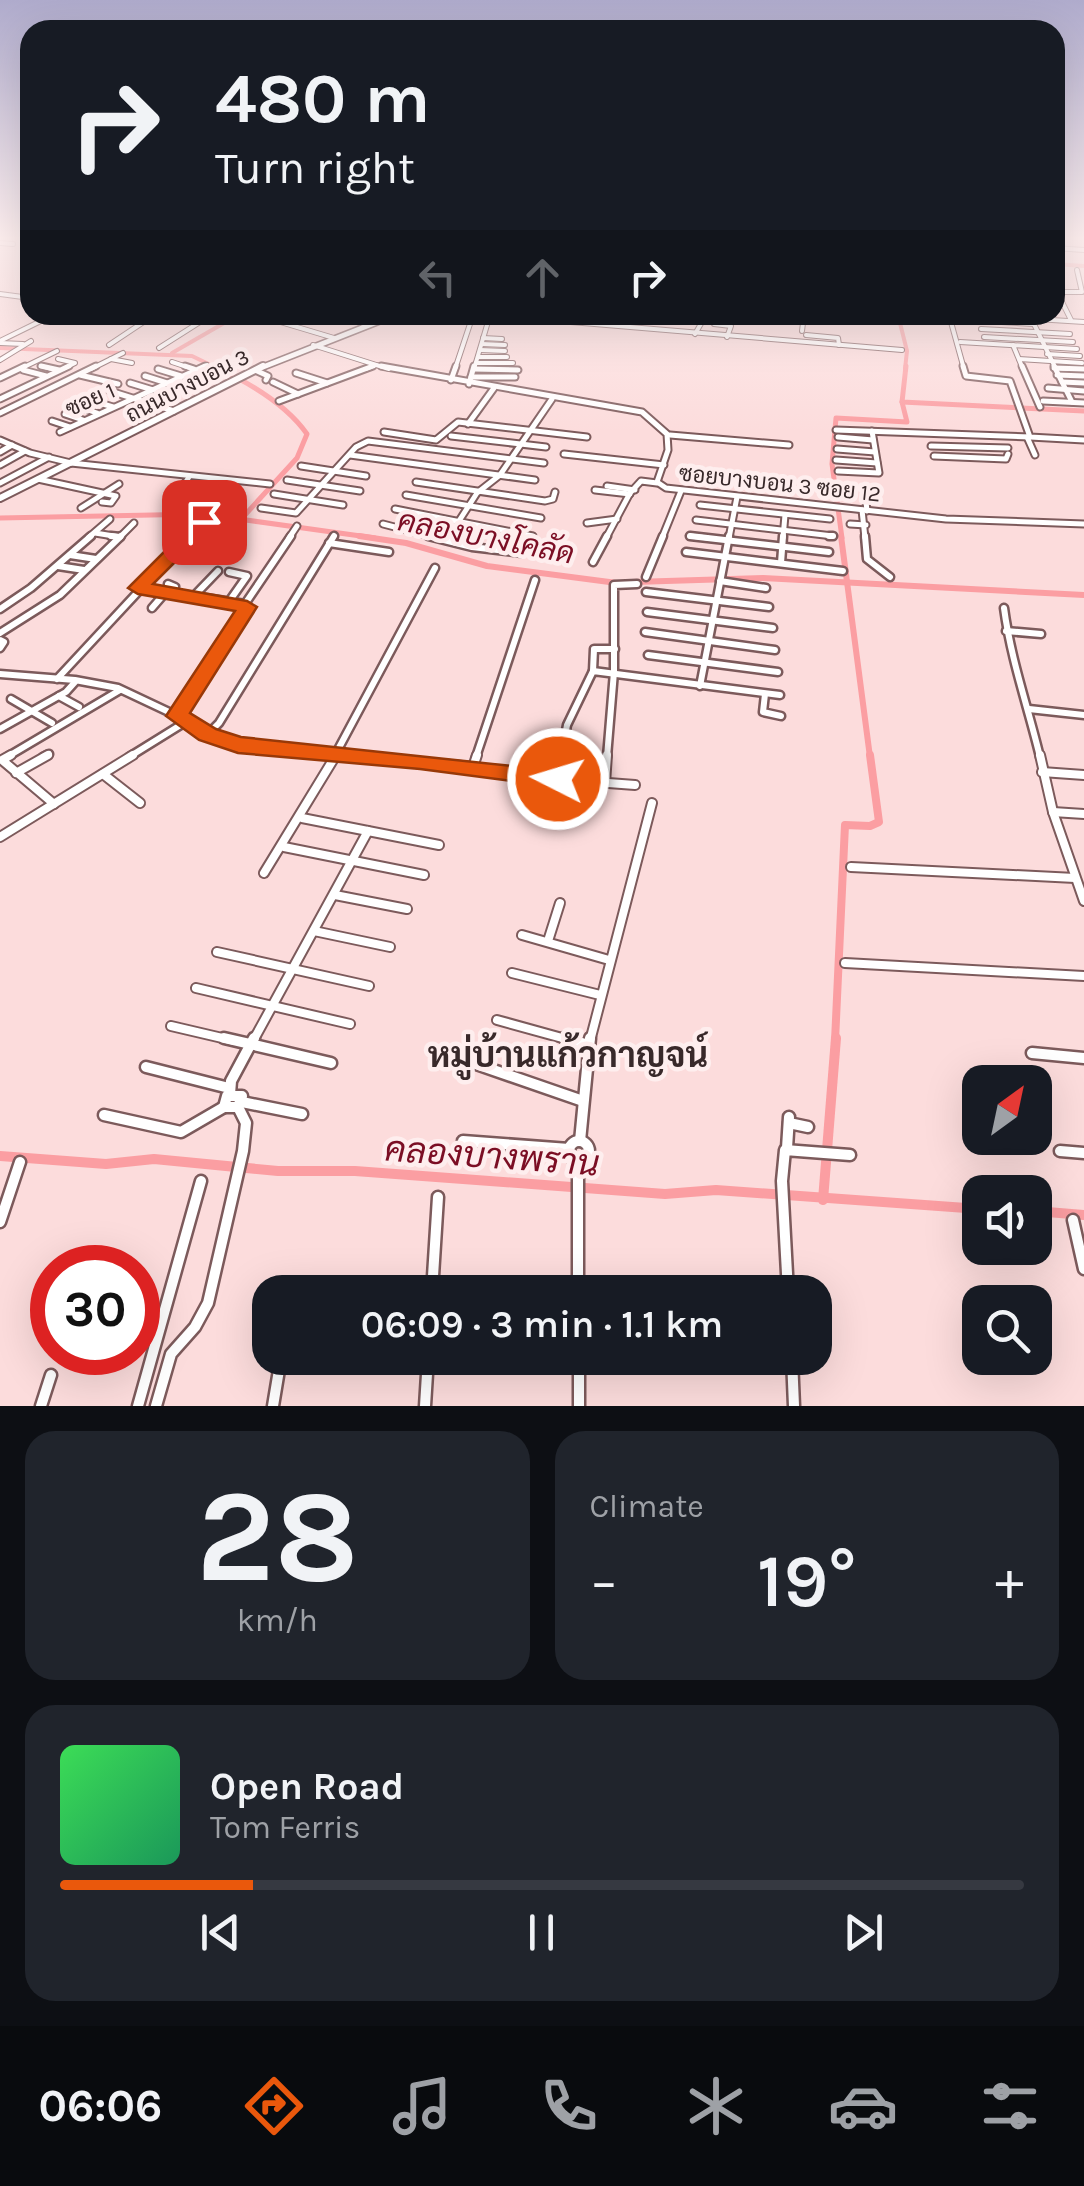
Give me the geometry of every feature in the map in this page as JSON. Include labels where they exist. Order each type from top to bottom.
[{"type":"main road","name":"ถนนบางบอน 3","points":[[0,498],[255,370],[368,325]]},
{"type":"street","points":[[1065,308],[1072,322]]},
{"type":"street","points":[[1065,321],[1084,322]]},
{"type":"street","points":[[0,342],[33,325]]},
{"type":"street","points":[[109,345],[139,325]]},
{"type":"street","points":[[159,348],[195,325]]},
{"type":"street","points":[[290,325],[334,338]]},
{"type":"street","points":[[340,327],[345,325]]},
{"type":"street","points":[[452,380],[470,325]]},
{"type":"street","points":[[478,357],[486,325]]},
{"type":"street","points":[[597,325],[695,334],[731,326],[728,337]]},
{"type":"street","points":[[695,334],[700,325]]},
{"type":"street","points":[[804,325],[804,333],[838,338],[839,345]]},
{"type":"street","points":[[952,325],[966,376],[1008,381]]},
{"type":"street","points":[[979,325],[986,340]]},
{"type":"street","points":[[1034,325],[1072,402]]},
{"type":"street","points":[[981,329],[1070,334]]},
{"type":"street","points":[[714,330],[728,337],[902,350]]},
{"type":"street","points":[[986,340],[1077,349]]},
{"type":"street","points":[[0,360],[30,341]]},
{"type":"street","points":[[0,342],[21,346]]},
{"type":"street","points":[[960,342],[1074,342]]},
{"type":"street","name":"ซอยบางบอน 3 ซอย 12","points":[[314,345],[376,365],[452,380],[478,357],[494,388],[642,412],[666,426],[670,436],[657,483],[680,490],[960,520],[1084,524]]},
{"type":"street","points":[[478,357],[504,345]]},
{"type":"street","points":[[478,357],[504,345]]},
{"type":"street","points":[[478,357],[504,345]]},
{"type":"street","points":[[1013,345],[1042,404],[1084,403]]},
{"type":"street","points":[[0,378],[57,351]]},
{"type":"street","points":[[0,413],[123,353]]},
{"type":"street","points":[[1047,354],[1080,356]]},
{"type":"street","points":[[478,357],[512,363]]},
{"type":"street","points":[[478,357],[518,370]]},
{"type":"street","points":[[478,357],[515,377]]},
{"type":"street","points":[[0,399],[75,363],[58,359]]},
{"type":"street","points":[[110,359],[132,363]]},
{"type":"street","points":[[1018,359],[1050,360],[1084,373]]},
{"type":"street","points":[[172,362],[197,370]]},
{"type":"street","points":[[279,401],[376,365]]},
{"type":"street","points":[[41,366],[60,370]]},
{"type":"street","name":"ซอย 1","points":[[60,432],[207,366]]},
{"type":"street","points":[[1054,368],[1084,373]]},
{"type":"street","points":[[158,369],[183,376]]},
{"type":"street","points":[[23,370],[47,376]]},
{"type":"street","points":[[255,370],[268,376],[266,380]]},
{"type":"street","points":[[1009,371],[1008,381],[1034,456]]},
{"type":"street","points":[[296,373],[327,383]]},
{"type":"street","points":[[1057,375],[1084,373]]},
{"type":"street","points":[[1062,382],[1084,373]]},
{"type":"street","points":[[79,374],[118,384]]},
{"type":"street","points":[[144,376],[168,383]]},
{"type":"street","points":[[273,382],[298,394]]},
{"type":"street","points":[[130,383],[153,390]]},
{"type":"street","points":[[468,424],[494,388]]},
{"type":"street","points":[[1048,388],[1084,391]]},
{"type":"street","points":[[110,391],[174,411]]},
{"type":"street","points":[[446,549],[477,493],[500,475],[552,399]]},
{"type":"street","points":[[90,400],[114,408]]},
{"type":"street","points":[[79,407],[100,414]]},
{"type":"street","points":[[65,414],[85,421]]},
{"type":"street","points":[[52,421],[70,428]]},
{"type":"street","points":[[384,432],[436,440],[452,424],[468,424],[587,437]]},
{"type":"street","points":[[873,440],[837,434],[872,431],[1084,440]]},
{"type":"street","points":[[838,472],[878,474],[872,431]]},
{"type":"street","points":[[451,436],[546,448]]},
{"type":"street","points":[[670,436],[789,446]]},
{"type":"street","points":[[934,456],[1006,459],[999,436]]},
{"type":"street","points":[[0,440],[71,463],[270,484]]},
{"type":"street","points":[[261,508],[294,514],[360,444],[371,440],[544,463]]},
{"type":"street","points":[[0,452],[12,445]]},
{"type":"street","points":[[931,446],[1006,450]]},
{"type":"street","points":[[837,449],[875,452]]},
{"type":"street","points":[[625,461],[628,450]]},
{"type":"street","points":[[0,465],[25,451]]},
{"type":"street","points":[[564,454],[664,466]]},
{"type":"street","points":[[350,456],[535,480]]},
{"type":"street","points":[[0,483],[50,458]]},
{"type":"street","points":[[836,460],[877,462]]},
{"type":"street","points":[[301,466],[366,476]]},
{"type":"street","points":[[172,503],[189,477]]},
{"type":"street","points":[[38,480],[101,498]]},
{"type":"street","points":[[286,480],[360,491]]},
{"type":"street","points":[[416,482],[545,501],[553,499],[556,492]]},
{"type":"street","points":[[593,562],[632,492],[641,482],[657,483]]},
{"type":"street","points":[[81,508],[119,484]]},
{"type":"street","points":[[607,486],[632,492]]},
{"type":"street","points":[[595,490],[632,492]]},
{"type":"street","points":[[646,577],[680,490]]},
{"type":"street","points":[[864,492],[867,559],[890,578]]},
{"type":"street","points":[[274,494],[343,505]]},
{"type":"street","points":[[406,496],[541,518]]},
{"type":"street","points":[[700,686],[737,498]]},
{"type":"street","points":[[700,506],[830,520]]},
{"type":"street","points":[[395,510],[533,536]]},
{"type":"street","points":[[781,564],[785,515]]},
{"type":"street","points":[[0,610],[110,518]]},
{"type":"street","points":[[587,523],[617,519]]},
{"type":"street","points":[[696,520],[834,536]]},
{"type":"street","points":[[56,680],[138,588],[204,522]]},
{"type":"street","points":[[0,648],[4,642],[0,636],[57,597],[134,523]]},
{"type":"street","points":[[383,524],[522,553]]},
{"type":"street","points":[[850,524],[866,525]]},
{"type":"street","points":[[178,716],[247,612],[245,604],[297,526]]},
{"type":"street","points":[[94,533],[120,537]]},
{"type":"street","points":[[208,734],[219,723],[334,534]]},
{"type":"street","points":[[690,536],[782,546],[798,553],[829,552]]},
{"type":"street","points":[[329,543],[389,552]]},
{"type":"street","points":[[686,552],[842,571]]},
{"type":"street","points":[[69,555],[96,559]]},
{"type":"street","points":[[56,566],[84,570]]},
{"type":"street","points":[[264,873],[336,756],[435,568]]},
{"type":"street","points":[[194,597],[218,571]]},
{"type":"street","points":[[228,603],[248,576],[229,572]]},
{"type":"street","points":[[720,577],[766,588]]},
{"type":"street","points":[[473,768],[535,580]]},
{"type":"street","points":[[152,608],[175,587],[168,584]]},
{"type":"street","points":[[605,782],[614,672],[614,584],[637,584]]},
{"type":"street","points":[[138,588],[245,604]]},
{"type":"street","points":[[646,592],[769,607]]},
{"type":"street","points":[[0,595],[14,600]]},
{"type":"street","points":[[1004,608],[1006,631],[1042,772],[1084,901]]},
{"type":"street","points":[[647,612],[773,628]]},
{"type":"street","points":[[1006,631],[1041,634]]},
{"type":"street","points":[[645,632],[775,650]]},
{"type":"street","points":[[558,779],[567,726],[593,670],[596,648],[615,649]]},
{"type":"street","points":[[648,655],[778,672]]},
{"type":"street","points":[[593,670],[780,696]]},
{"type":"street","points":[[0,674],[121,690],[238,745],[635,785]]},
{"type":"street","points":[[1,727],[60,695],[73,682]]},
{"type":"street","points":[[54,804],[2,763],[3,759],[121,690]]},
{"type":"street","points":[[765,694],[763,712],[781,716]]},
{"type":"street","points":[[60,695],[79,707]]},
{"type":"street","points":[[11,699],[52,723]]},
{"type":"street","points":[[1029,709],[1084,714]]},
{"type":"street","points":[[0,837],[187,722]]},
{"type":"street","points":[[16,774],[49,754]]},
{"type":"street","points":[[1042,772],[1084,775]]},
{"type":"street","points":[[103,774],[140,802]]},
{"type":"street","points":[[578,1161],[590,1152],[580,1141],[589,1045],[652,803]]},
{"type":"street","points":[[1053,812],[1084,814]]},
{"type":"street","points":[[302,818],[439,845]]},
{"type":"street","points":[[104,1115],[178,1132],[224,1107],[250,1044],[368,831]]},
{"type":"street","points":[[284,847],[424,874]]},
{"type":"street","points":[[851,866],[1076,878]]},
{"type":"street","points":[[335,895],[407,909]]},
{"type":"street","points":[[548,941],[560,903]]},
{"type":"street","points":[[314,931],[390,947]]},
{"type":"street","points":[[522,935],[609,960]]},
{"type":"street","points":[[217,952],[369,986]]},
{"type":"street","points":[[845,963],[1084,976]]},
{"type":"street","points":[[512,973],[600,995]]},
{"type":"street","points":[[196,988],[350,1024]]},
{"type":"street","points":[[498,1020],[589,1045]]},
{"type":"street","points":[[171,1026],[331,1063]]},
{"type":"street","points":[[1032,1053],[1084,1058]]},
{"type":"street","points":[[476,1064],[583,1101]]},
{"type":"street","points":[[146,1068],[240,1094],[246,1123],[208,1302],[195,1327],[172,1354],[156,1406]]},
{"type":"street","points":[[224,1107],[232,1110],[240,1105],[302,1114]]},
{"type":"street","points":[[787,1275],[782,1182],[789,1120],[808,1126]]},
{"type":"street","points":[[463,1141],[568,1149],[580,1141]]},
{"type":"street","points":[[787,1148],[850,1155]]},
{"type":"street","points":[[568,1149],[578,1161]]},
{"type":"street","points":[[1060,1150],[1084,1153]]},
{"type":"street","points":[[578,1161],[578,1275]]},
{"type":"street","points":[[0,1222],[20,1162]]},
{"type":"street","points":[[138,1406],[201,1181]]},
{"type":"street","points":[[433,1275],[438,1197]]},
{"type":"street","points":[[1073,1220],[1084,1269]]},
{"type":"street","points":[[41,1406],[51,1375]]},
{"type":"street","points":[[273,1406],[279,1375]]},
{"type":"street","points":[[424,1406],[427,1375]]},
{"type":"street","points":[[578,1375],[579,1406]]},
{"type":"street","points":[[793,1375],[794,1406]]},
{"type":"waterway","points":[[172,353],[221,325]]},
{"type":"waterway","points":[[900,325],[907,351],[905,369]]},
{"type":"waterway","points":[[0,348],[192,356],[219,369]]},
{"type":"waterway","points":[[213,366],[219,369]]},
{"type":"waterway","points":[[902,402],[906,366]]},
{"type":"waterway","points":[[219,369],[264,394],[307,434],[297,458],[244,516]]},
{"type":"waterway","points":[[842,538],[832,464],[836,418],[907,422],[902,402]]},
{"type":"waterway","points":[[902,402],[1084,411]]},
{"type":"waterway","name":"คลองบางโคลัด","points":[[0,518],[203,514],[375,538]]},
{"type":"waterway","name":"คลองบางโคลัด","points":[[359,536],[406,543],[487,566],[617,583]]},
{"type":"waterway","points":[[841,536],[847,582]]},
{"type":"waterway","name":"คลองบางโคลัด","points":[[634,582],[763,578],[847,582]]},
{"type":"waterway","name":"คลองบางโคลัด","points":[[847,582],[1084,595]]},
{"type":"waterway","points":[[847,582],[870,757]]},
{"type":"waterway","points":[[835,1041],[845,825],[870,826],[879,822],[870,755]]},
{"type":"waterway","points":[[823,1198],[836,1038]]},
{"type":"waterway","name":"คลองบางพราน","points":[[0,1156],[106,1164],[154,1159],[278,1171],[355,1171],[665,1194],[716,1190],[823,1198]]},
{"type":"waterway","name":"คลองบางพราน","points":[[823,1198],[962,1208]]},
{"type":"waterway","name":"คลองบางพราน","points":[[1052,1212],[1084,1215]]},
{"type":"district","name":"หมู่บ้านแก้วกาญจน์","points":[[568,1055]]},
{"type":"route","points":[[204,522],[138,588],[247,607],[178,716],[208,734],[238,745],[420,761],[558,779]]}]
